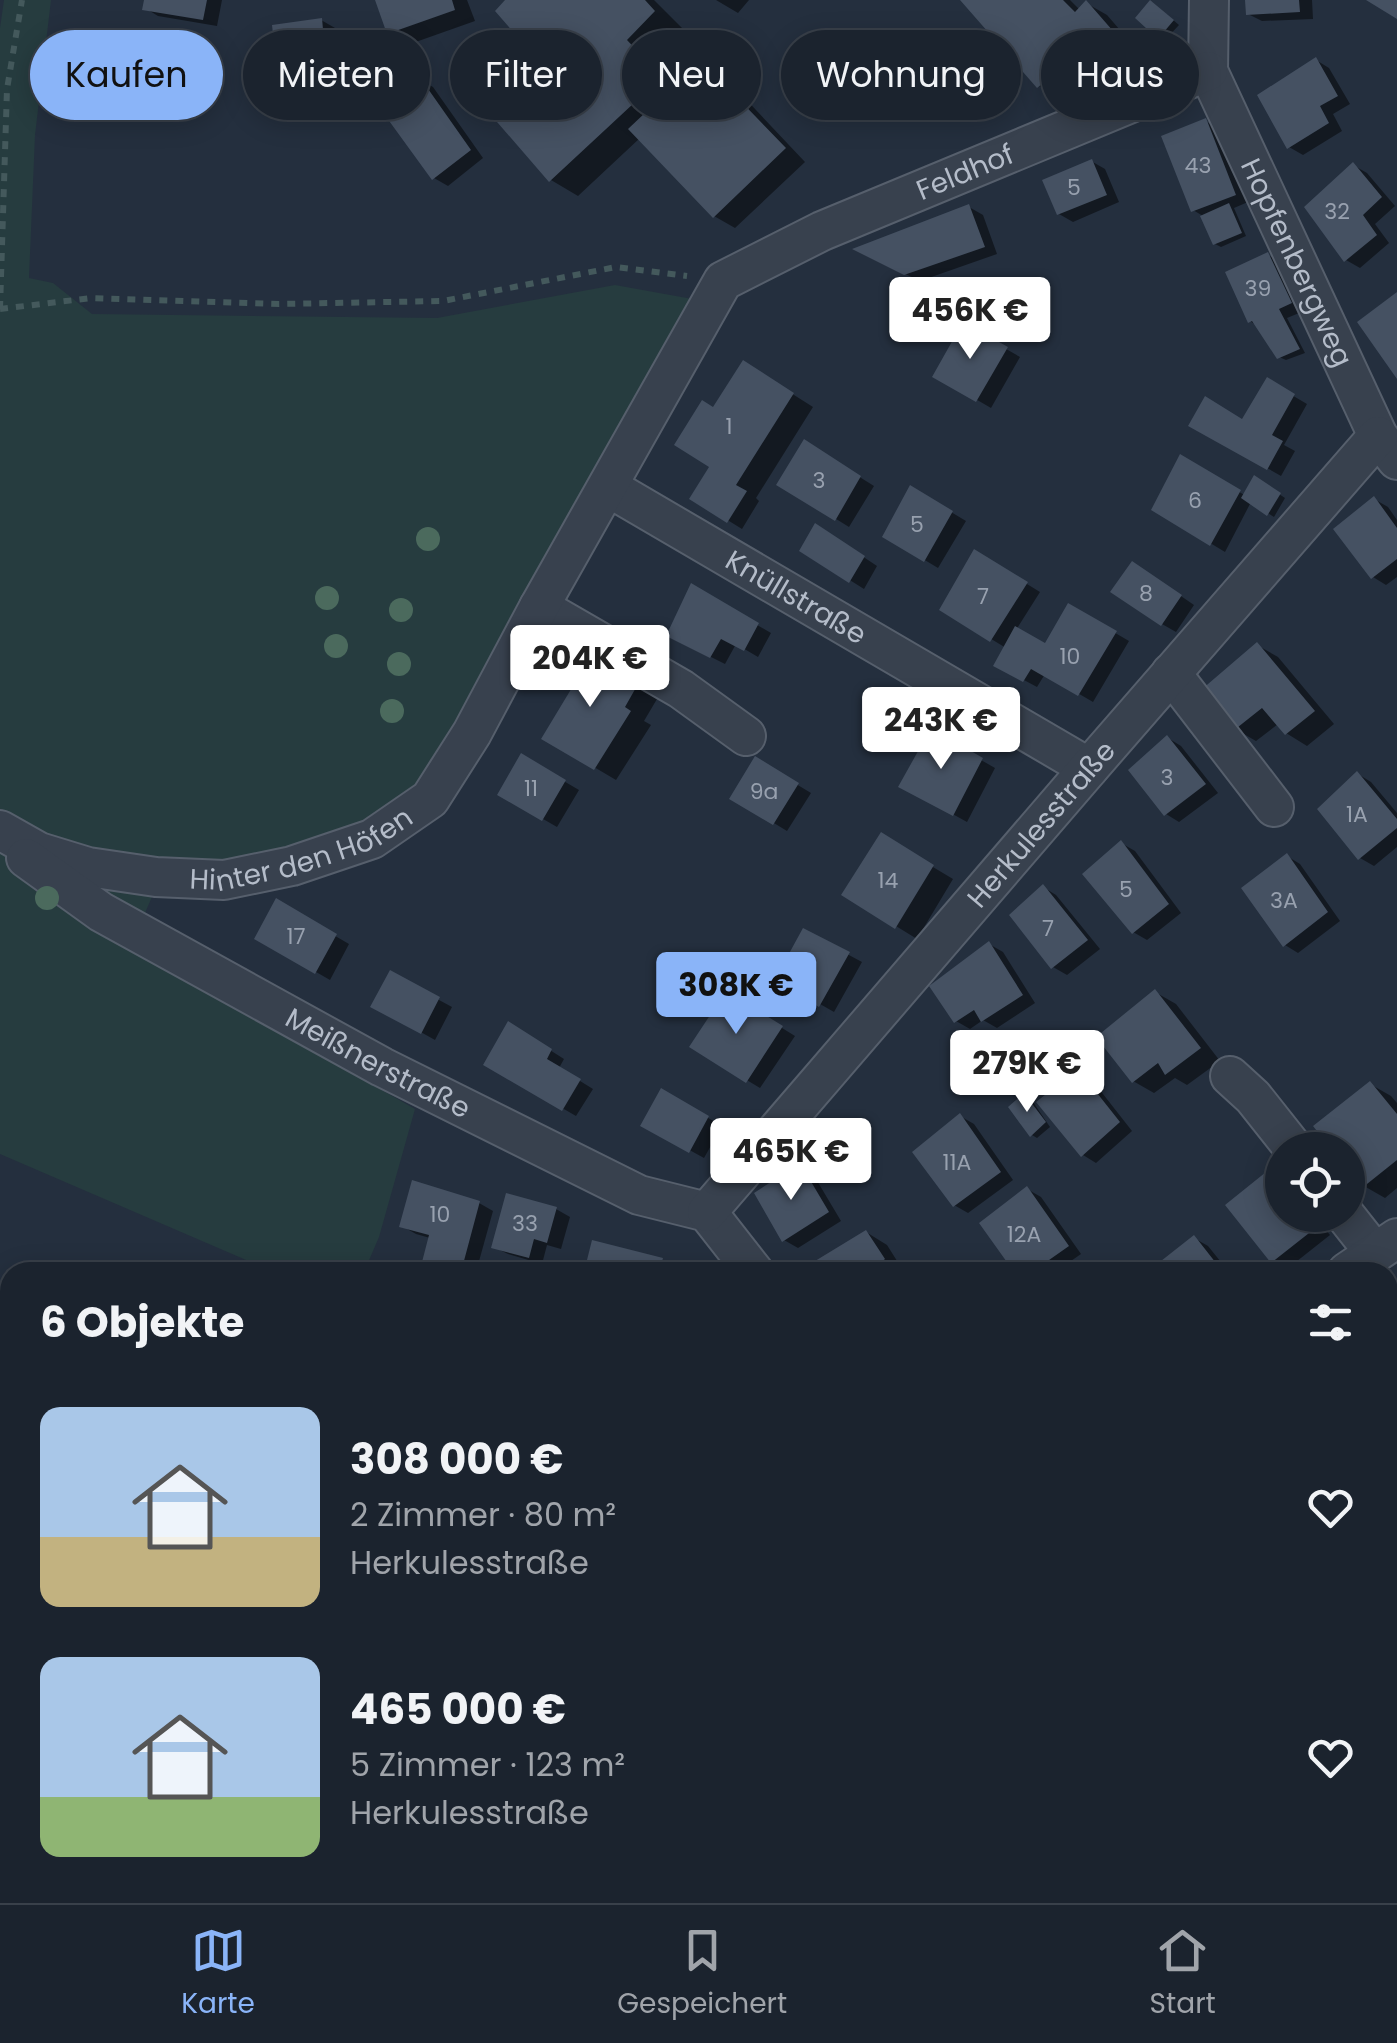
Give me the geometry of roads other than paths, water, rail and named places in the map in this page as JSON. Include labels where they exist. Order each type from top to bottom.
[{"type":"street","name":"Hopfenbergweg","points":[[1209,0],[1208,71],[1387,448]]},
{"type":"street","name":"Feldhof","points":[[722,281],[822,231],[1208,71]]},
{"type":"street","name":"Hinter den Höfen","points":[[0,833],[39,852],[88,867],[156,877],[224,880],[292,866],[372,839],[430,799],[472,733],[722,281]]},
{"type":"street","name":"Herkulesstraße","points":[[708,1212],[1172,673],[1387,448]]},
{"type":"street","name":"Knüllstraße","points":[[608,487],[1089,768]]},
{"type":"street","points":[[539,607],[681,689],[746,736]]},
{"type":"street","points":[[1172,673],[1274,807]]},
{"type":"street","name":"Meißnerstraße","points":[[0,833],[37,868],[102,912],[382,1067],[639,1195],[708,1212]]},
{"type":"street","points":[[1230,1076],[1281,1132]]},
{"type":"street","points":[[708,1212],[746,1262]]},
{"type":"street","points":[[1357,1232],[1373,1255]]}]
